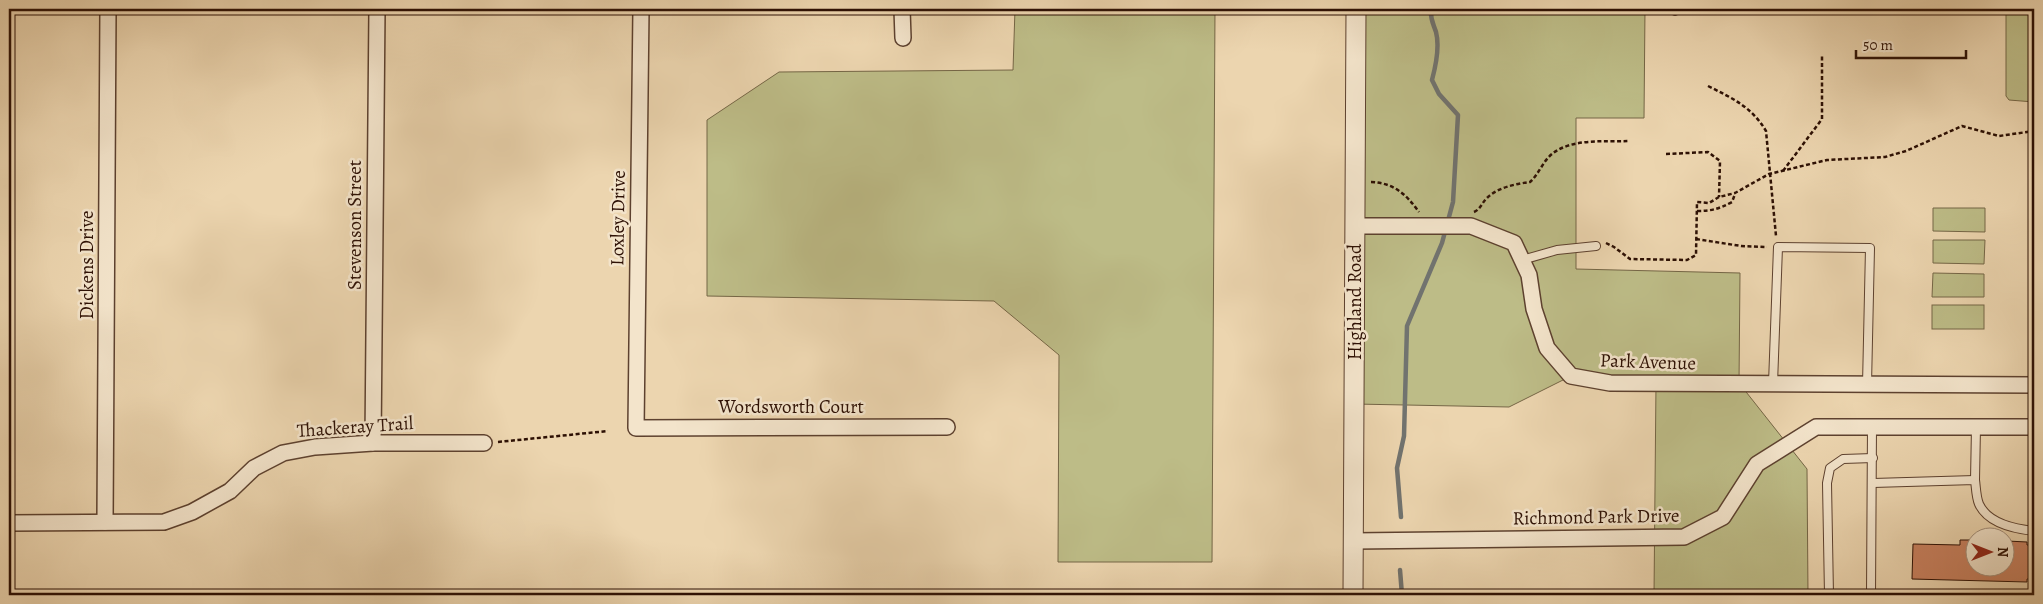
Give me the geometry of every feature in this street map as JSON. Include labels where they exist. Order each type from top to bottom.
[{"type":"street","name":"Dickens Drive","points":[[105,522],[108,9]]},
{"type":"street","name":"Stevenson Street","points":[[373,442],[377,9]]},
{"type":"street","name":"Loxley Drive","points":[[636,428],[641,9]]},
{"type":"street","points":[[902,9],[903,38]]},
{"type":"street","name":"Highland Road","points":[[1354,595],[1356,9]]},
{"type":"street","name":"Park Avenue","points":[[1355,226],[1427,220],[1471,220],[1514,243],[1529,274],[1534,309],[1547,348],[1571,376],[1610,383],[2034,385]]},
{"type":"street","name":"Wordsworth Court","points":[[636,428],[946,427]]},
{"type":"street","name":"Richmond Park Drive","points":[[1354,541],[1684,537],[1723,517],[1757,464],[1816,427],[2034,427]]},
{"type":"street","name":"Thackeray Trail","points":[[9,523],[164,522],[192,512],[230,491],[254,468],[283,453],[315,447],[373,442],[484,443]]},
{"type":"lane","points":[[1522,260],[1556,250],[1596,246]]},
{"type":"lane","points":[[1773,384],[1778,247],[1870,248],[1867,384]]},
{"type":"lane","points":[[1871,595],[1872,426]]},
{"type":"lane","points":[[1976,427],[1975,480],[1979,504],[1994,520],[2008,527],[2034,531]]},
{"type":"lane","points":[[1829,595],[1827,483],[1830,468],[1843,459],[1873,458]]},
{"type":"lane","points":[[1873,483],[1975,480]]},
{"type":"path","points":[[1783,171],[1822,119],[1822,55]]},
{"type":"path","points":[[1696,239],[1741,246],[1778,247],[1766,131],[1757,116],[1740,102],[1708,86]]},
{"type":"path","points":[[1596,246],[1602,247],[1605,243],[1630,259],[1687,260],[1696,255],[1697,202],[1709,203],[1719,197],[1735,193],[1769,174],[1827,160],[1884,157],[1906,151],[1962,126],[1999,136],[2034,131]]},
{"type":"path","points":[[1471,220],[1488,197],[1508,186],[1530,182],[1551,155],[1564,148],[1582,142],[1628,141]]},
{"type":"path","points":[[1666,154],[1708,152],[1720,161],[1719,197]]},
{"type":"path","points":[[1367,182],[1388,184],[1406,195],[1427,220]]},
{"type":"path","points":[[1697,211],[1713,211],[1723,207],[1732,202],[1735,193]]},
{"type":"path","points":[[484,443],[608,431]]},
{"type":"shaded area","points":[[1015,9],[1215,9],[1212,562],[1058,562],[1059,355],[994,301],[707,296],[707,120],[779,72],[1013,70]]},
{"type":"shaded area","points":[[1356,9],[1645,9],[1644,118],[1576,118],[1576,269],[1740,273],[1739,383],[1807,469],[1808,595],[1654,595],[1656,383],[1571,376],[1509,407],[1354,404]]},
{"type":"shaded area","points":[[2006,9],[2034,9],[2034,102],[2009,100],[2006,96]]},
{"type":"shaded area","points":[[1933,208],[1985,208],[1985,232],[1933,231]]},
{"type":"shaded area","points":[[1933,240],[1985,240],[1984,264],[1933,263]]},
{"type":"shaded area","points":[[1933,273],[1984,274],[1984,297],[1932,297]]},
{"type":"shaded area","points":[[1932,305],[1984,305],[1984,329],[1932,329]]},
{"type":"building","points":[[1960,540],[1966,540],[1966,576],[2016,576],[2016,541],[2027,542],[2027,545],[2034,545],[2034,579],[2027,579],[2027,582],[1912,579],[1913,544],[1960,545]]},
{"type":"waterway","points":[[1401,517],[1397,468],[1404,436],[1407,326],[1442,243],[1453,202],[1458,115],[1439,94],[1432,80],[1438,44],[1431,18],[1431,9]]},
{"type":"waterway","points":[[1400,570],[1402,595]]}]
